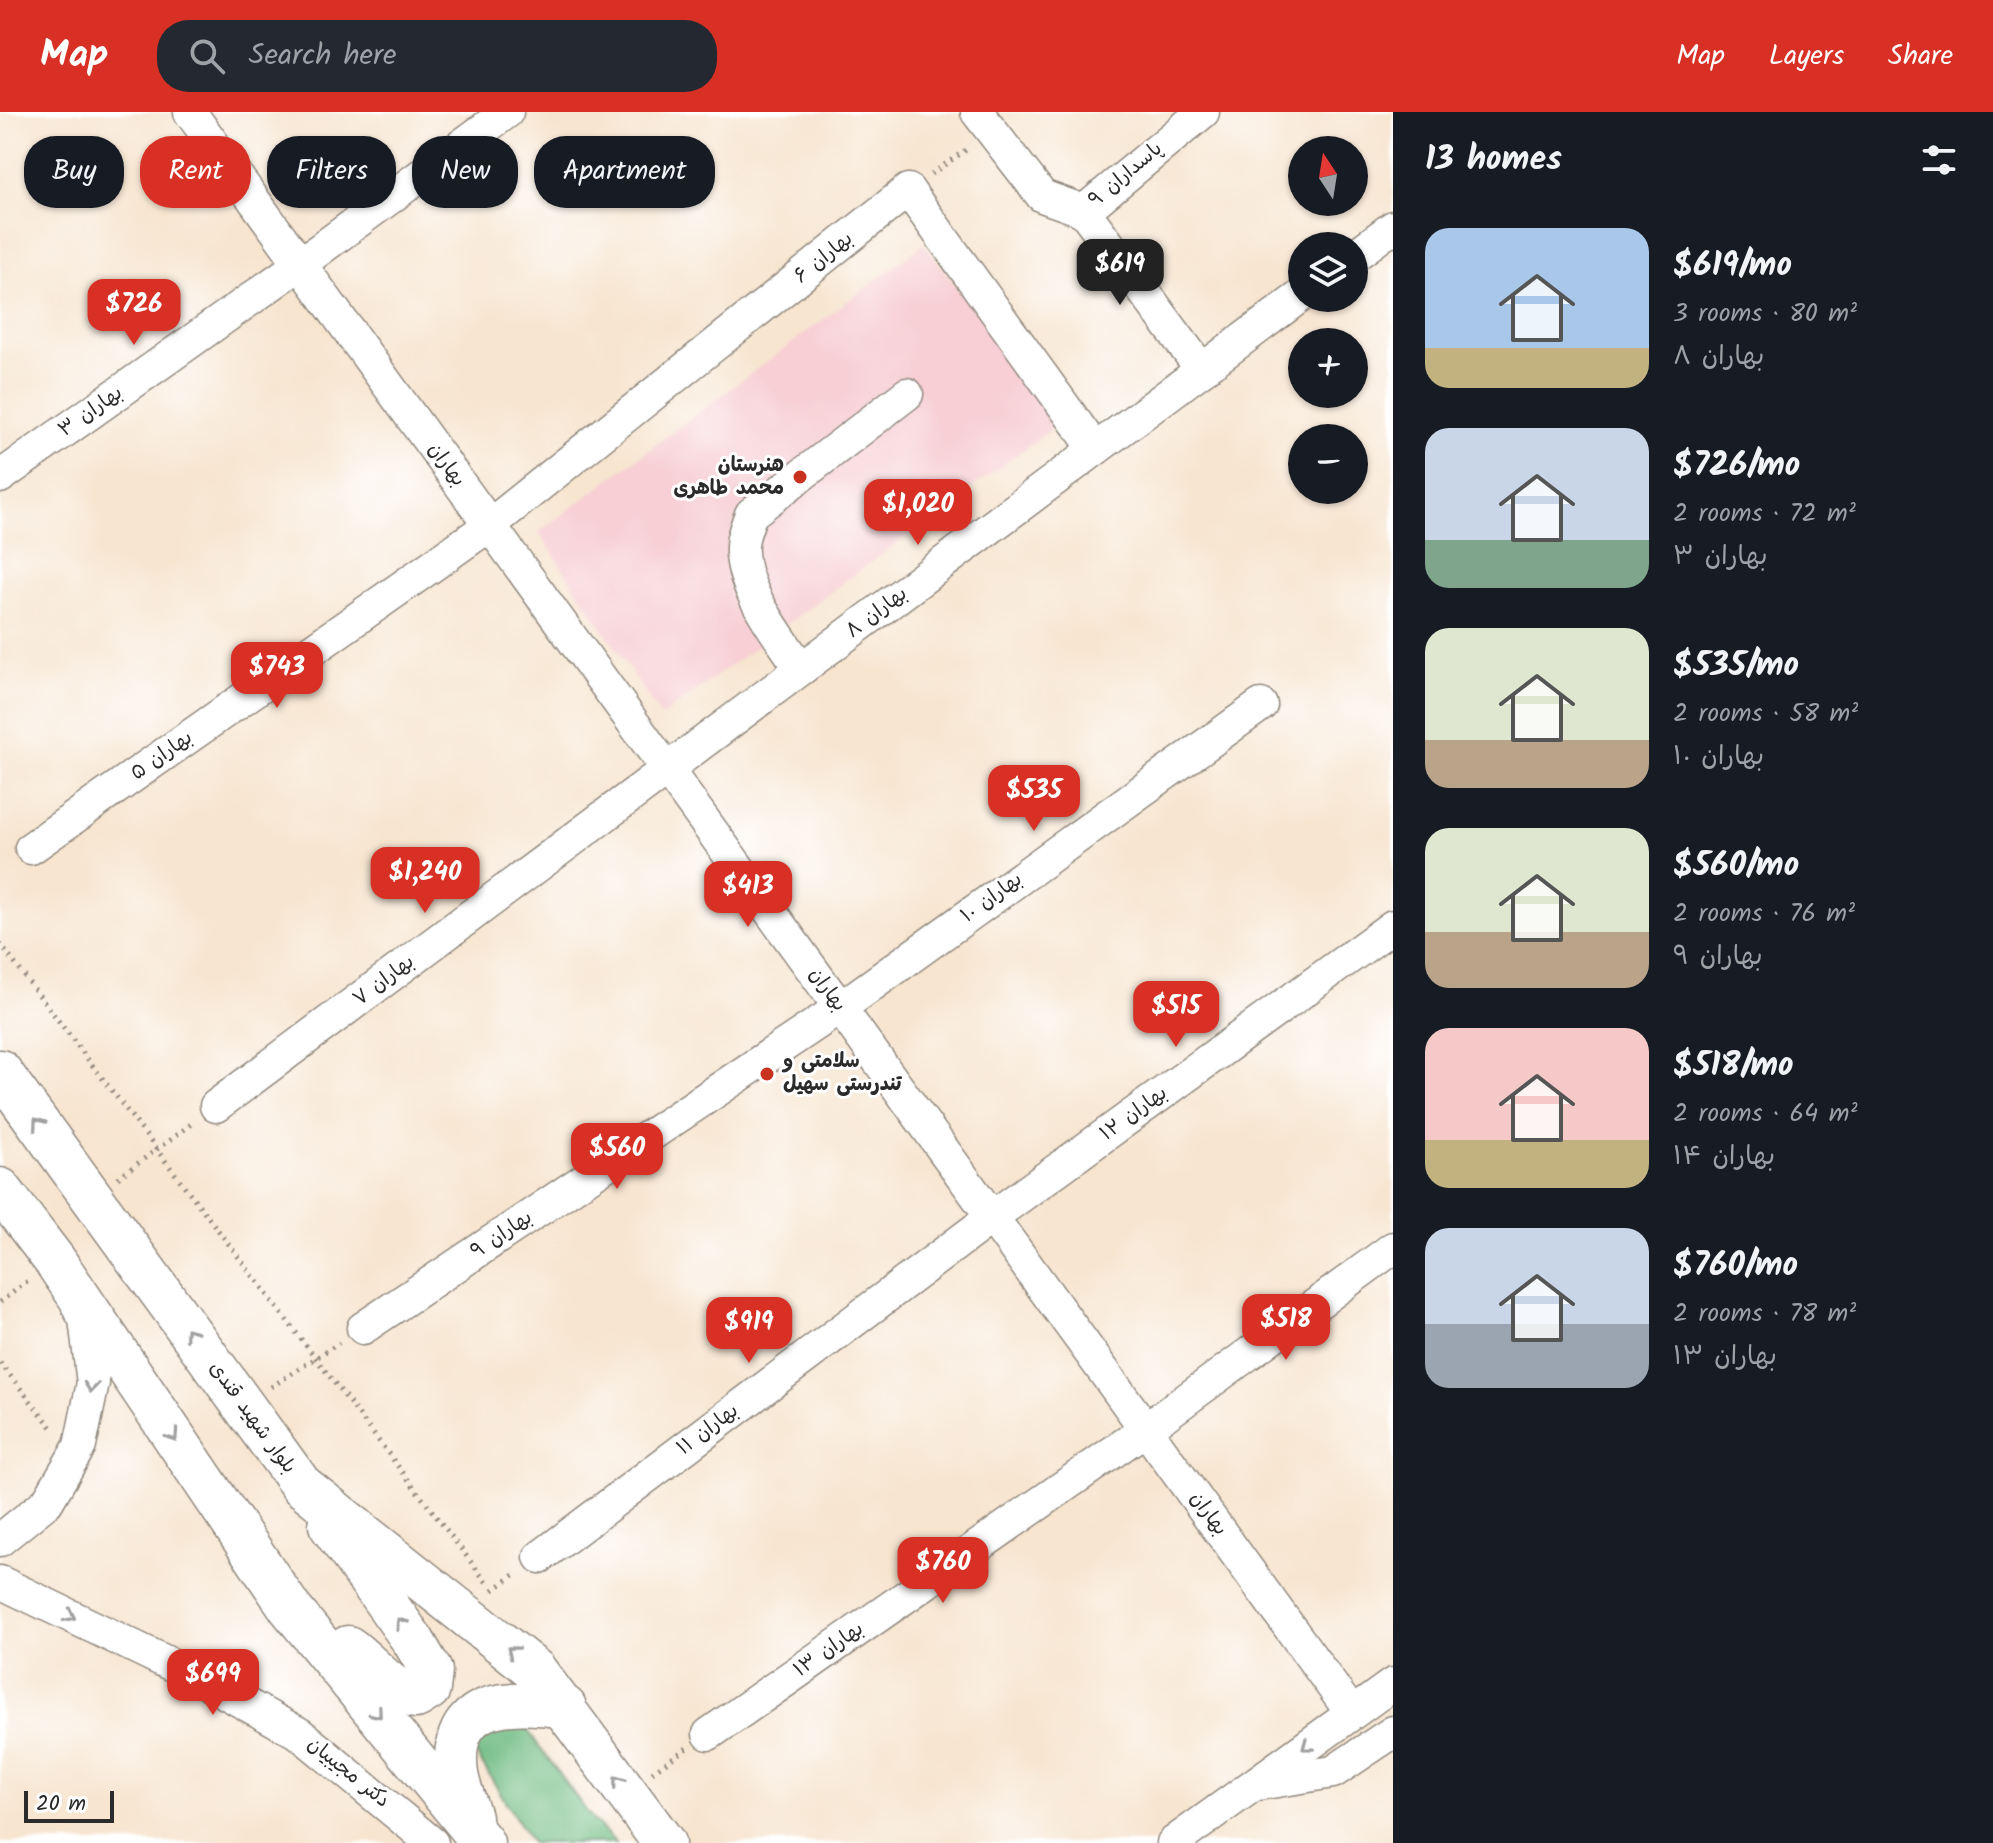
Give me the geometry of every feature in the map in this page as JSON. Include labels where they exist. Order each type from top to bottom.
[{"type":"main road","name":"بلوار شهید قندی","points":[[0,1071],[301,1485],[478,1601],[565,1707],[664,1843]]},
{"type":"main road","points":[[0,1189],[55,1261],[290,1608],[478,1836]]},
{"type":"main road","points":[[290,1608],[363,1657],[404,1695],[416,1697],[429,1689],[431,1671],[414,1642],[301,1485]]},
{"type":"main road","points":[[478,1836],[457,1774],[458,1738],[475,1714],[504,1702],[565,1707]]},
{"type":"street","name":"بهاران","points":[[190,112],[1351,1712]]},
{"type":"street","name":"بهاران ۳","points":[[0,477],[300,264],[507,112]]},
{"type":"street","name":"پاسداران ۹","points":[[985,122],[1042,196],[1084,211],[1203,112]]},
{"type":"street","points":[[908,190],[1095,449]]},
{"type":"street","name":"بهاران ۶","points":[[490,525],[908,190]]},
{"type":"street","points":[[1084,211],[1202,370]]},
{"type":"street","points":[[1368,246],[1393,227]]},
{"type":"street","name":"بهاران ۸","points":[[667,769],[1288,306]]},
{"type":"street","points":[[801,669],[759,605],[746,572],[743,539],[751,514],[907,394]]},
{"type":"street","name":"بهاران ۵","points":[[31,848],[490,525]]},
{"type":"street","name":"بهاران ۱۰","points":[[840,1008],[1261,705]]},
{"type":"street","name":"بهاران ۷","points":[[216,1106],[667,769]]},
{"type":"street","name":"بهاران ۱۲","points":[[992,1217],[1393,926]]},
{"type":"street","name":"بهاران ۹","points":[[363,1328],[840,1008]]},
{"type":"street","name":"بهاران ۱۱","points":[[540,1557],[992,1217]]},
{"type":"street","name":"بهاران ۱۳","points":[[709,1734],[1146,1429],[1393,1248]]},
{"type":"street","points":[[0,1540],[47,1502],[80,1446],[93,1383],[85,1319],[55,1261]]},
{"type":"street","name":"دکتر مجیبیان","points":[[0,1582],[197,1677],[300,1734],[432,1843]]},
{"type":"street","points":[[1173,1843],[1393,1684]]},
{"type":"street","points":[[1255,1785],[1333,1772],[1393,1732]]},
{"type":"path","points":[[908,190],[985,122]]},
{"type":"path","points":[[0,944],[317,1357],[478,1601],[540,1557]]},
{"type":"path","points":[[92,1198],[216,1106]]},
{"type":"path","points":[[243,1406],[363,1328]]},
{"type":"path","points":[[0,1363],[74,1456]]},
{"type":"path","points":[[624,1790],[709,1734]]},
{"type":"shaded area","name":"هنرستان محمد طاهری","points":[[924,244],[1061,422],[661,717],[539,532]]},
{"type":"green space","points":[[512,1709],[593,1820],[616,1843],[531,1843],[472,1747]]},
{"type":"place","name":"هنرستان محمد طاهری","points":[[800,477]]},
{"type":"place","name":"سلامتی و تندرستی سهیل","points":[[767,1074]]}]
